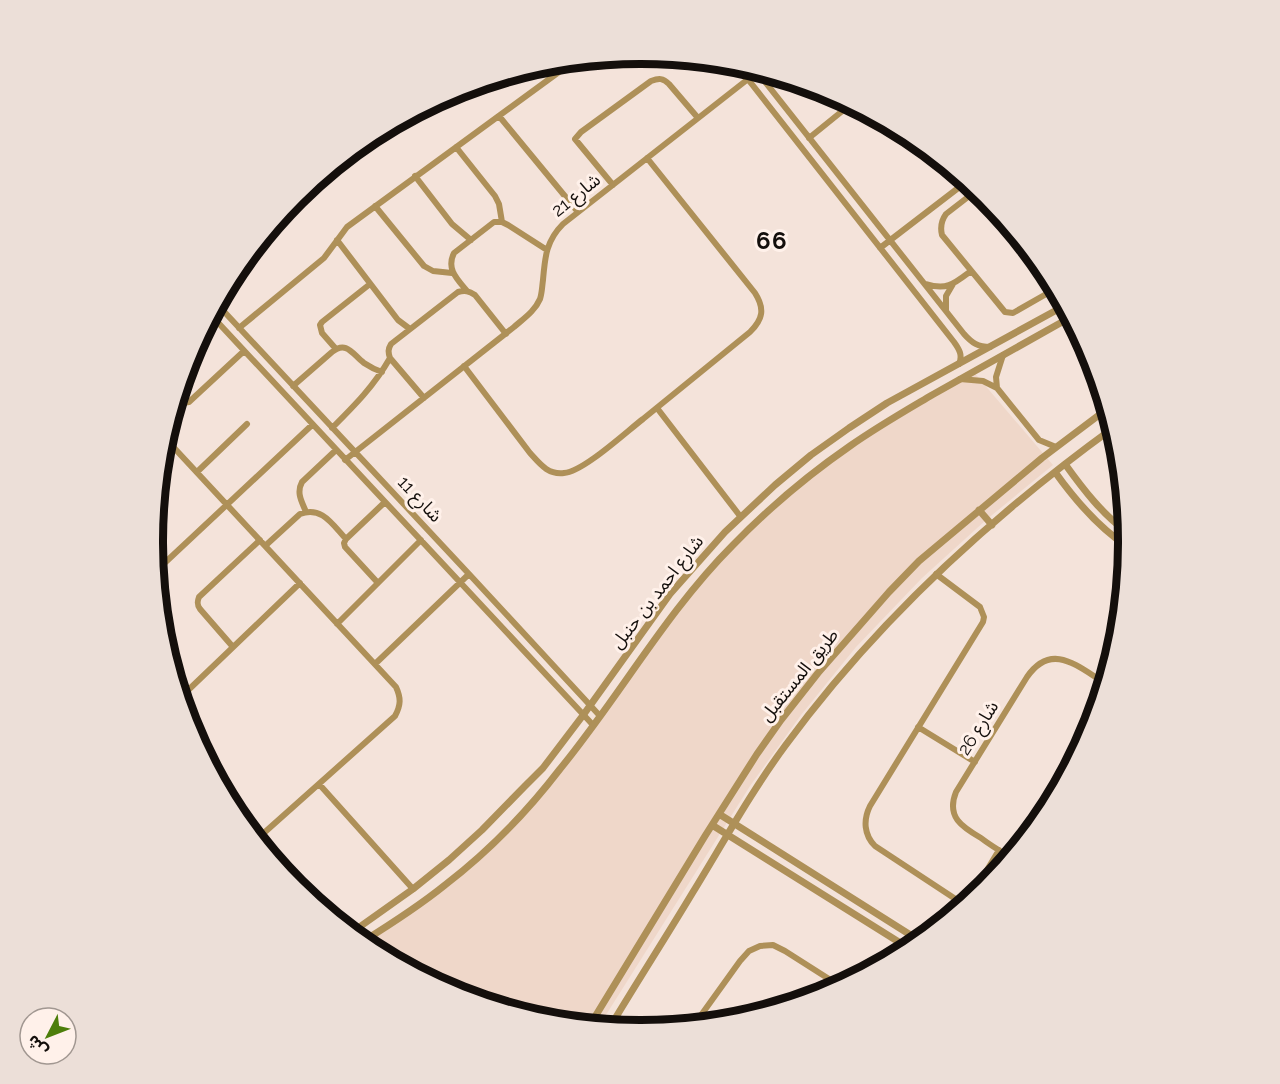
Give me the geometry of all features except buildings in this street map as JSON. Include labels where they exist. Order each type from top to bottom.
[{"type":"street","points":[[239,328],[324,258],[346,227],[558,72]]},
{"type":"street","points":[[613,185],[575,139],[581,132],[657,78],[664,79],[698,118]]},
{"type":"street","points":[[748,79],[954,342],[960,351],[959,364]]},
{"type":"street","name":"شارع 21","points":[[345,460],[530,313],[540,298],[547,250],[556,231],[748,79]]},
{"type":"street","points":[[764,81],[964,334],[974,343],[985,347],[991,346]]},
{"type":"street","points":[[810,138],[843,110]]},
{"type":"street","points":[[499,116],[578,212]]},
{"type":"street","points":[[456,147],[495,196],[502,222]]},
{"type":"street","points":[[464,366],[542,466],[549,471],[567,473],[611,445],[758,324],[762,312],[755,293],[647,158]]},
{"type":"street","points":[[415,176],[452,224],[471,240]]},
{"type":"street","points":[[880,248],[959,187]]},
{"type":"street","points":[[969,196],[946,214],[940,224],[942,236],[1002,309],[1009,313],[1017,311],[1048,293]]},
{"type":"street","points":[[375,206],[424,266],[452,273]]},
{"type":"street","points":[[506,334],[475,295],[467,291],[452,273],[451,260],[454,254],[494,222],[502,222],[547,250]]},
{"type":"street","points":[[336,240],[398,320],[410,329]]},
{"type":"street","points":[[946,310],[946,296],[953,284],[971,271]]},
{"type":"street","points":[[336,349],[322,333],[320,325],[370,284]]},
{"type":"street","points":[[925,284],[936,287],[953,284]]},
{"type":"street","points":[[424,398],[390,358],[389,348],[458,292],[467,291]]},
{"type":"street","name":"شارع احمد بن حنبل","points":[[359,928],[449,860],[504,809],[543,768],[696,562],[740,516],[775,484],[811,455],[887,403],[1057,310]]},
{"type":"street","name":"شارع 11","points":[[222,311],[600,716]]},
{"type":"street","name":"شارع 11","points":[[217,321],[593,725]]},
{"type":"street","name":"شارع احمد بن حنبل","points":[[371,936],[403,917],[446,884],[488,849],[526,810],[561,769],[664,626],[697,585],[732,546],[770,510],[810,476],[896,416],[1063,321]]},
{"type":"street","points":[[954,342],[964,334]]},
{"type":"street","points":[[293,386],[336,349],[343,347],[351,350],[366,364],[382,372]]},
{"type":"street","points":[[184,403],[189,402],[244,351]]},
{"type":"street","points":[[997,388],[996,377],[1003,355]]},
{"type":"street","points":[[332,428],[362,398],[390,358]]},
{"type":"street","points":[[960,380],[983,381],[997,388],[1039,440],[1056,447]]},
{"type":"street","points":[[887,403],[896,416]]},
{"type":"street","points":[[657,408],[740,516]]},
{"type":"street","name":"طريق المستقبل","points":[[595,1017],[757,754],[781,720],[856,628],[919,561],[1042,458],[1100,414]]},
{"type":"street","points":[[197,472],[248,424]]},
{"type":"street","points":[[164,564],[312,425]]},
{"type":"street","name":"طريق المستقبل","points":[[615,1018],[767,772],[825,694],[882,629],[936,574],[1055,472],[1105,434]]},
{"type":"street","points":[[1039,440],[1042,458]]},
{"type":"street","points":[[173,446],[375,664],[396,687],[399,694],[399,709],[395,716],[262,834]]},
{"type":"street","points":[[306,512],[299,495],[299,486],[336,450]]},
{"type":"street","points":[[1065,464],[1098,506],[1117,524]]},
{"type":"street","points":[[1055,472],[1101,526],[1118,539]]},
{"type":"street","points":[[378,583],[345,548],[344,543],[385,502]]},
{"type":"street","points":[[979,510],[992,525]]},
{"type":"street","points":[[265,546],[300,514],[306,512],[321,514],[327,518],[346,539]]},
{"type":"street","points":[[233,647],[197,606],[197,601],[260,540]]},
{"type":"street","points":[[337,624],[421,540]]},
{"type":"street","points":[[375,664],[470,574]]},
{"type":"street","points":[[936,574],[980,607],[984,617],[983,622],[867,810],[865,826],[870,841],[882,851],[957,899]]},
{"type":"street","points":[[187,691],[300,583]]},
{"type":"street","name":"شارع 26","points":[[1003,852],[964,828],[956,818],[954,798],[956,792],[1027,677],[1037,666],[1050,660],[1067,660],[1097,678]]},
{"type":"street","points":[[565,695],[573,687]]},
{"type":"street","points":[[918,727],[975,762]]},
{"type":"street","points":[[319,784],[413,889]]},
{"type":"street","points":[[719,814],[911,935]]},
{"type":"street","points":[[712,825],[900,943]]},
{"type":"street","points":[[987,870],[999,850]]},
{"type":"street","points":[[701,1015],[740,961],[749,951],[760,946],[773,945],[830,980]]},
{"type":"shaded area","points":[[972,370],[1053,465],[986,520],[922,578],[856,647],[801,715],[750,786],[604,1018],[547,1010],[487,994],[457,983],[401,956],[370,935],[444,883],[524,808],[560,767],[695,583],[809,474]]},
{"type":"district","name":"66","points":[[772,241]]}]
